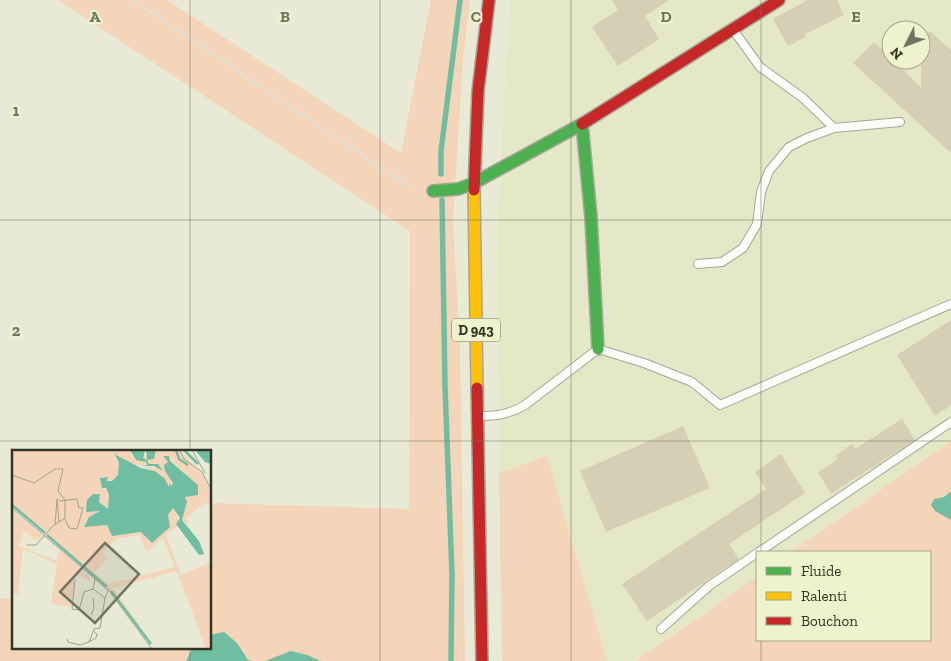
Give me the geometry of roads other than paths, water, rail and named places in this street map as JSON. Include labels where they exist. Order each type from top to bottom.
[{"type":"main road","name":"D 943","points":[[482,661],[474,183],[481,61],[489,0]]},
{"type":"main road","points":[[433,191],[458,189],[474,183],[582,124],[779,0]]},
{"type":"main road","points":[[582,124],[591,217],[598,349]]},
{"type":"lane","points":[[733,30],[760,67],[803,98],[834,128]]},
{"type":"lane","points":[[698,264],[722,262],[743,248],[758,224],[762,192],[769,171],[789,148],[807,138],[834,128],[900,122]]},
{"type":"lane","points":[[477,416],[496,416],[513,412],[525,405],[598,349],[644,363],[692,382],[720,405],[951,304]]},
{"type":"lane","points":[[761,551],[951,422]]},
{"type":"lane","points":[[661,629],[708,586],[756,554]]},
{"type":"waterway","points":[[441,174],[441,151],[460,0]]},
{"type":"waterway","points":[[442,200],[445,386],[452,575],[451,661]]}]
